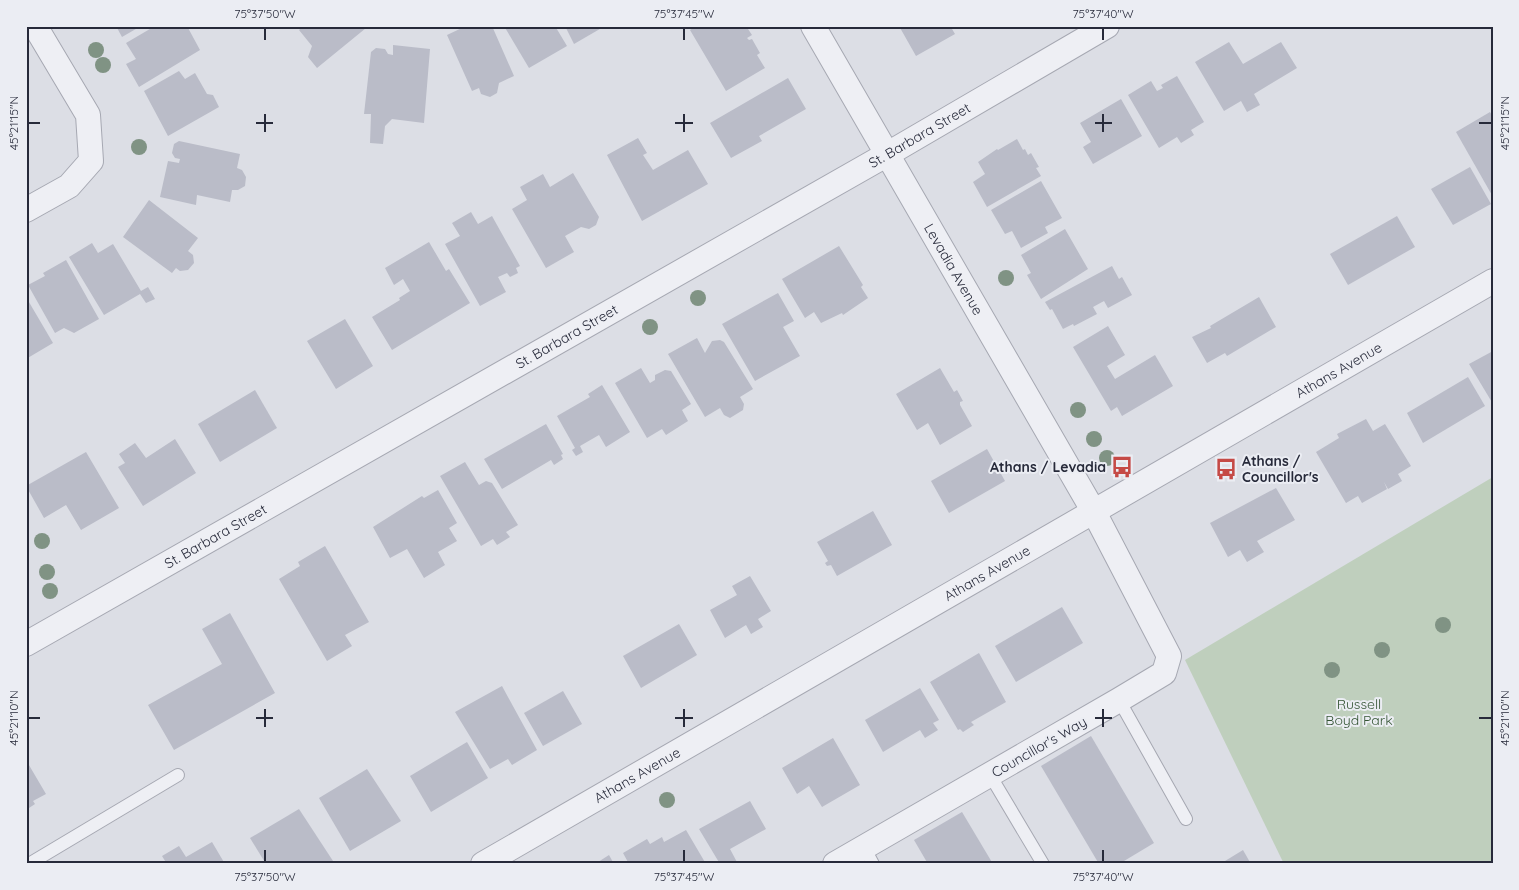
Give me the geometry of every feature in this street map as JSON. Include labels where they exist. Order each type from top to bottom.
[{"type":"street","points":[[26,210],[69,186],[91,161],[88,115],[35,26]]},
{"type":"street","name":"Levadia Avenue","points":[[813,26],[1094,512]]},
{"type":"street","name":"St. Barbara Street","points":[[26,644],[886,155],[1107,26]]},
{"type":"street","name":"Athans Avenue","points":[[483,864],[1493,281]]},
{"type":"street","name":"Councillor's Way","points":[[835,864],[868,856],[990,775],[1164,672],[1169,656],[1094,512]]},
{"type":"lane","points":[[1119,700],[1186,819]]},
{"type":"lane","points":[[28,864],[178,775]]},
{"type":"lane","points":[[990,775],[1043,864]]},
{"type":"green space","name":"Russell Boyd Park","points":[[1493,477],[1493,864],[1284,864],[1185,660]]},
{"type":"building","points":[[116,26],[141,26],[122,37]]},
{"type":"building","points":[[155,26],[187,26],[200,50],[139,87],[126,64],[136,59],[126,43]]},
{"type":"building","points":[[304,26],[364,26],[366,28],[317,68],[308,57],[312,46],[299,30]]},
{"type":"building","points":[[466,26],[492,26],[514,76],[499,83],[497,93],[490,97],[481,94],[479,88],[472,91],[447,35]]},
{"type":"building","points":[[504,26],[555,26],[567,46],[529,68]]},
{"type":"building","points":[[565,26],[605,26],[574,44]]},
{"type":"building","points":[[696,26],[746,26],[752,35],[747,38],[749,40],[752,39],[760,53],[757,55],[765,68],[726,91],[690,30]]},
{"type":"building","points":[[899,26],[957,26],[952,29],[955,34],[916,56]]},
{"type":"building","points":[[1229,42],[1243,64],[1281,42],[1297,68],[1254,94],[1260,105],[1247,112],[1241,101],[1224,111],[1195,62]]},
{"type":"building","points":[[393,45],[430,49],[424,123],[392,119],[385,126],[383,144],[370,143],[371,114],[364,114],[371,52],[376,48],[385,49],[388,54],[393,55]]},
{"type":"building","points":[[179,71],[185,79],[195,73],[207,94],[213,95],[219,107],[168,136],[144,91]]},
{"type":"building","points":[[1177,76],[1204,122],[1191,130],[1194,135],[1181,143],[1177,137],[1159,148],[1128,95],[1151,81],[1157,91],[1163,88],[1161,85]]},
{"type":"building","points":[[788,78],[806,109],[759,136],[762,141],[731,158],[710,123]]},
{"type":"building","points":[[1121,99],[1142,136],[1093,164],[1083,147],[1091,142],[1080,123]]},
{"type":"building","points":[[1490,112],[1493,117],[1493,197],[1456,132]]},
{"type":"building","points":[[638,138],[647,153],[643,155],[653,170],[688,150],[708,184],[642,221],[607,155]]},
{"type":"building","points":[[1017,139],[1028,155],[1031,153],[1039,167],[1036,168],[1041,176],[987,207],[973,182],[985,174],[978,162],[997,149]]},
{"type":"building","points":[[179,141],[240,154],[237,168],[242,170],[246,177],[245,186],[238,190],[232,190],[230,202],[197,195],[196,205],[160,197],[168,161],[179,163],[180,159],[175,158],[172,153],[174,144]]},
{"type":"building","points":[[1470,167],[1491,204],[1453,225],[1431,189]]},
{"type":"building","points":[[573,173],[599,217],[596,225],[589,229],[581,227],[565,236],[574,252],[546,268],[512,209],[527,200],[520,187],[543,174],[550,187]]},
{"type":"building","points":[[1041,181],[1062,218],[1045,227],[1048,233],[1021,248],[1012,231],[1005,234],[991,210]]},
{"type":"building","points":[[149,200],[198,238],[188,251],[193,255],[194,263],[188,270],[180,271],[176,268],[172,273],[123,237]]},
{"type":"building","points":[[471,212],[478,224],[492,216],[520,266],[516,268],[518,273],[510,277],[507,273],[498,277],[506,292],[480,306],[445,244],[460,236],[452,223]]},
{"type":"building","points":[[1397,216],[1415,247],[1348,285],[1330,254]]},
{"type":"building","points":[[1065,229],[1088,269],[1041,299],[1027,275],[1031,273],[1021,255]]},
{"type":"building","points":[[429,242],[446,271],[449,269],[470,303],[392,350],[372,317],[400,300],[399,298],[410,291],[403,279],[394,285],[385,268]]},
{"type":"building","points":[[92,243],[98,253],[113,244],[141,291],[148,287],[155,299],[146,303],[140,294],[104,315],[69,257]]},
{"type":"building","points":[[839,246],[863,285],[861,287],[868,298],[843,315],[842,313],[821,323],[814,312],[805,318],[782,279]]},
{"type":"building","points":[[66,260],[99,319],[74,333],[64,328],[55,333],[28,285],[45,276],[43,273]]},
{"type":"building","points":[[1112,266],[1119,279],[1122,277],[1132,295],[1108,308],[1104,301],[1093,307],[1097,314],[1074,326],[1073,324],[1063,329],[1052,309],[1050,310],[1045,302]]},
{"type":"building","points":[[778,293],[794,321],[783,327],[800,356],[755,381],[722,324]]},
{"type":"building","points":[[26,297],[53,343],[26,359]]},
{"type":"building","points":[[1259,297],[1276,327],[1227,356],[1225,353],[1207,363],[1192,337],[1211,328],[1210,326]]},
{"type":"building","points":[[345,319],[373,366],[336,389],[307,341]]},
{"type":"building","points":[[1108,326],[1125,355],[1107,366],[1115,379],[1155,355],[1173,386],[1122,416],[1117,407],[1111,411],[1073,347]]},
{"type":"building","points":[[697,338],[705,353],[712,341],[720,340],[724,342],[753,389],[740,397],[744,404],[743,410],[730,418],[724,415],[720,408],[705,417],[668,354]]},
{"type":"building","points":[[1493,351],[1493,404],[1469,364]]},
{"type":"building","points":[[641,368],[650,383],[655,380],[655,375],[665,370],[671,371],[691,404],[682,410],[688,421],[666,435],[662,429],[647,438],[615,383]]},
{"type":"building","points":[[940,368],[954,392],[957,390],[963,401],[960,402],[960,405],[972,426],[940,445],[928,423],[917,430],[896,394]]},
{"type":"building","points":[[1468,377],[1485,406],[1423,443],[1407,413]]},
{"type":"building","points":[[602,385],[630,432],[606,447],[599,435],[580,446],[583,452],[576,456],[572,450],[575,448],[557,416],[590,397],[588,394]]},
{"type":"building","points":[[255,390],[277,428],[220,462],[198,424]]},
{"type":"building","points":[[1366,419],[1373,431],[1385,424],[1411,466],[1398,474],[1402,481],[1388,489],[1384,482],[1387,489],[1362,503],[1358,496],[1346,503],[1316,452],[1339,438],[1337,434]]},
{"type":"building","points":[[546,424],[563,454],[561,455],[563,459],[554,465],[551,460],[502,489],[484,459]]},
{"type":"building","points":[[175,439],[196,473],[143,506],[118,467],[125,463],[119,454],[135,443],[146,458]]},
{"type":"building","points":[[987,449],[1005,481],[949,513],[931,481]]},
{"type":"building","points":[[86,452],[119,508],[81,530],[66,505],[44,518],[26,486]]},
{"type":"building","points":[[465,462],[479,485],[486,481],[492,483],[518,525],[506,532],[510,537],[497,545],[493,539],[481,546],[440,476]]},
{"type":"building","points":[[1276,488],[1295,520],[1257,541],[1264,552],[1247,562],[1240,550],[1228,557],[1210,523]]},
{"type":"building","points":[[438,490],[457,523],[449,528],[457,541],[438,552],[445,565],[424,578],[407,549],[390,558],[373,527],[422,496],[424,498]]},
{"type":"building","points":[[873,511],[892,545],[837,576],[831,565],[827,566],[825,563],[828,561],[817,542]]},
{"type":"building","points":[[325,546],[369,622],[345,635],[352,646],[327,661],[279,579],[300,566],[298,562]]},
{"type":"building","points":[[750,576],[771,611],[758,619],[763,627],[751,634],[746,625],[725,638],[710,610],[737,595],[732,586]]},
{"type":"building","points":[[1062,607],[1083,643],[1016,682],[995,646]]},
{"type":"building","points":[[230,613],[275,693],[174,750],[148,705],[222,664],[202,629]]},
{"type":"building","points":[[679,624],[697,655],[641,688],[623,656]]},
{"type":"building","points":[[979,653],[1006,702],[971,722],[974,725],[963,732],[960,729],[958,730],[930,682]]},
{"type":"building","points":[[502,686],[537,750],[512,765],[508,759],[490,769],[455,712]]},
{"type":"building","points":[[920,688],[939,720],[933,723],[938,730],[925,738],[920,730],[883,752],[865,720]]},
{"type":"building","points":[[563,691],[582,724],[543,746],[524,713]]},
{"type":"building","points":[[1091,736],[1154,843],[1119,864],[1099,864],[1041,766]]},
{"type":"building","points":[[833,738],[860,785],[822,807],[809,786],[797,794],[782,768]]},
{"type":"building","points":[[467,742],[488,778],[431,812],[410,776]]},
{"type":"building","points":[[26,760],[46,794],[33,801],[35,804],[26,810]]},
{"type":"building","points":[[367,769],[401,821],[350,851],[319,798]]},
{"type":"building","points":[[750,801],[766,829],[730,849],[738,864],[720,864],[699,829]]},
{"type":"building","points":[[299,809],[333,861],[329,864],[266,864],[250,838]]},
{"type":"building","points":[[962,812],[993,864],[928,864],[914,840]]},
{"type":"building","points":[[686,830],[706,864],[629,864],[623,853],[647,839],[650,844],[662,837],[664,842]]},
{"type":"building","points":[[212,842],[225,864],[167,864],[162,856],[179,846],[186,857]]},
{"type":"building","points":[[1243,850],[1251,864],[1221,864],[1225,861]]},
{"type":"building","points":[[609,855],[614,864],[595,864]]},
{"type":"place","name":"Athans / Levadia","points":[[1122,467]]},
{"type":"place","name":"Athans / Councillor's","points":[[1226,469]]}]
